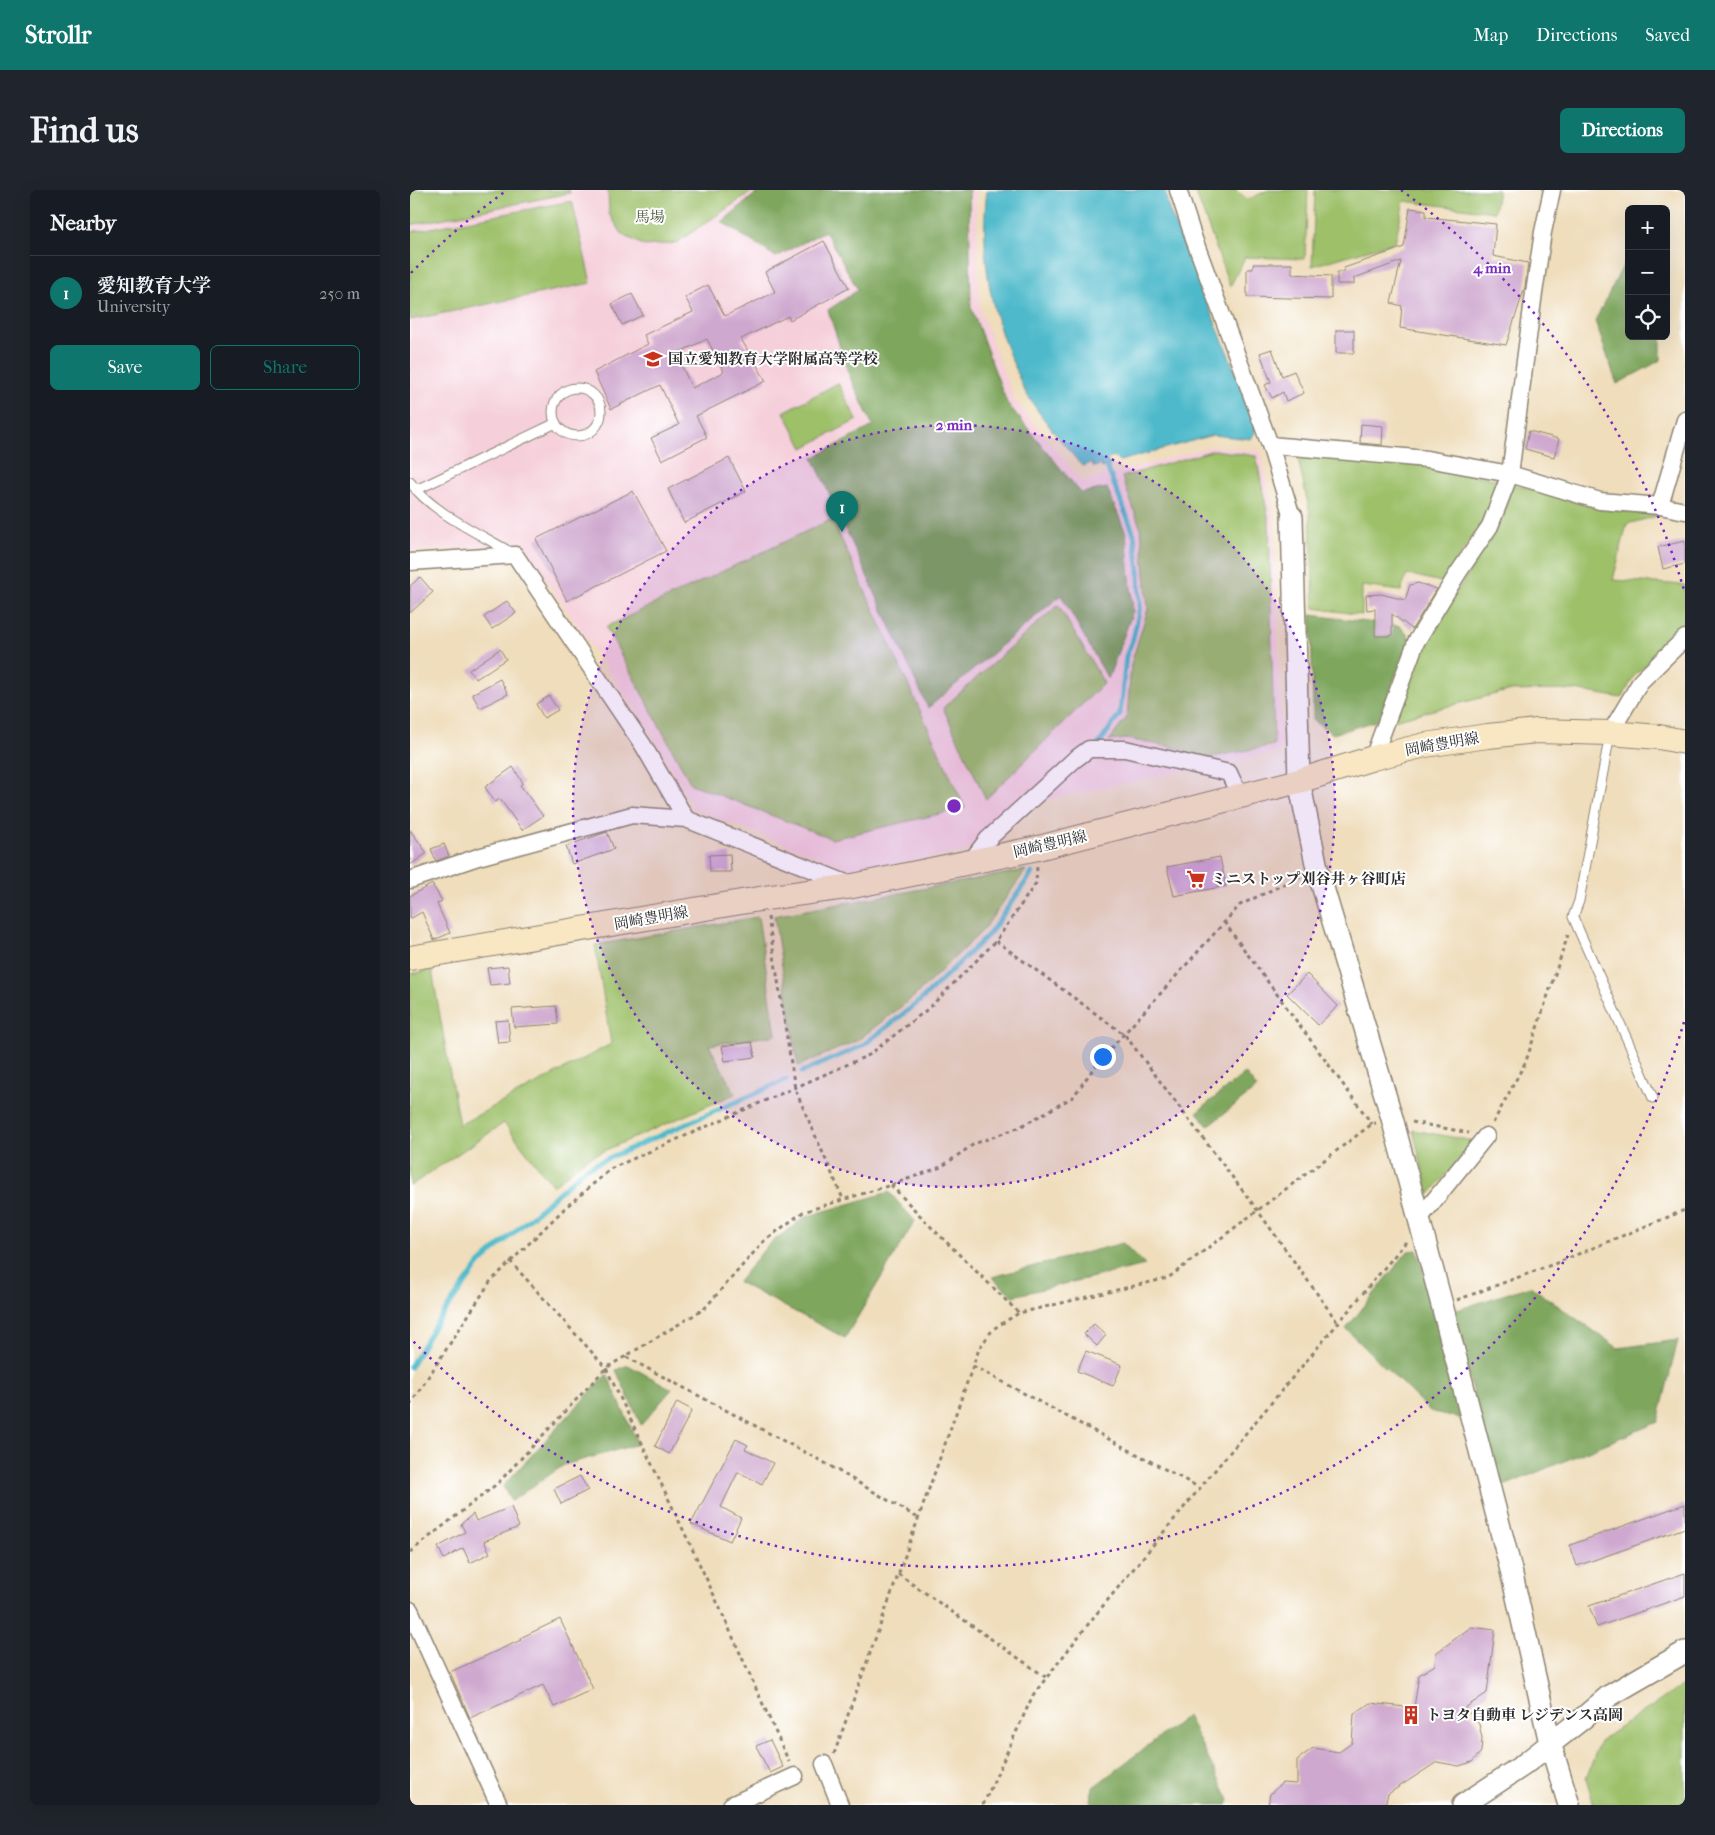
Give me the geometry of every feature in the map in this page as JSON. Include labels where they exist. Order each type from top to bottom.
[{"type":"main road","name":"岡崎豊明線","points":[[410,958],[765,898],[853,886],[1038,848],[1240,797],[1425,745],[1537,731],[1610,733],[1659,737],[1685,742]]},
{"type":"street","points":[[1178,190],[1194,239],[1270,445],[1292,517],[1300,781],[1317,868],[1382,1121],[1420,1226],[1442,1305],[1510,1566],[1550,1743],[1569,1805]]},
{"type":"street","points":[[1374,758],[1416,642],[1458,573],[1490,526],[1510,474],[1543,232],[1552,190]]},
{"type":"street","points":[[1660,506],[1685,420]]},
{"type":"street","points":[[1270,445],[1427,459],[1510,474],[1600,501],[1660,506],[1685,511]]},
{"type":"street","points":[[410,562],[515,555],[643,745],[686,819]]},
{"type":"street","points":[[1610,733],[1642,681],[1685,638]]},
{"type":"street","points":[[971,861],[987,840],[1025,803],[1089,749],[1125,749],[1229,773],[1240,797]]},
{"type":"street","points":[[410,880],[478,857],[632,815],[686,819],[853,886]]},
{"type":"street","points":[[1420,1226],[1486,1136]]},
{"type":"street","points":[[410,1610],[499,1805]]},
{"type":"street","points":[[1463,1805],[1522,1766],[1609,1696],[1685,1652]]},
{"type":"street","points":[[824,1764],[840,1805]]},
{"type":"street","points":[[731,1805],[795,1776]]},
{"type":"lane","points":[[579,388],[587,390],[594,394],[599,401],[601,416],[599,423],[588,434],[573,436],[560,429],[556,423],[553,415],[554,406],[557,399],[570,389],[579,388]]},
{"type":"lane","points":[[416,490],[556,423]]},
{"type":"lane","points":[[410,482],[416,490],[440,510],[515,555]]},
{"type":"lane","points":[[1610,733],[1578,901],[1573,918],[1653,1098]]},
{"type":"path","points":[[410,1405],[490,1282],[565,1208],[612,1168],[869,1055],[929,1008],[996,941],[1036,883],[1038,848]]},
{"type":"path","points":[[410,1552],[498,1483],[606,1368],[704,1309],[764,1241],[803,1212],[891,1185],[941,1167],[974,1144],[1020,1127],[1073,1098],[1096,1065],[1240,905],[1317,868]]},
{"type":"path","points":[[765,898],[795,1089],[843,1199]]},
{"type":"path","points":[[1224,922],[1382,1121],[1486,1136],[1526,1060],[1573,918]]},
{"type":"path","points":[[996,941],[1125,1035],[1258,1211],[1338,1323]]},
{"type":"path","points":[[824,1764],[836,1752],[979,1349],[993,1329],[1019,1313],[1168,1278],[1382,1121]]},
{"type":"path","points":[[891,1185],[932,1229],[1019,1313]]},
{"type":"path","points":[[1442,1305],[1554,1264],[1685,1210]]},
{"type":"path","points":[[983,1805],[1033,1695],[1093,1618],[1200,1488],[1420,1226]]},
{"type":"path","points":[[510,1261],[606,1368],[708,1582],[795,1776]]},
{"type":"path","points":[[626,1357],[825,1463],[918,1518]]},
{"type":"path","points":[[973,1366],[1200,1488]]},
{"type":"path","points":[[898,1574],[1047,1678]]},
{"type":"shaded area","points":[[410,190],[976,190],[980,309],[1014,399],[1082,482],[1213,446],[1261,451],[1274,520],[1282,751],[1006,808],[967,851],[852,870],[693,809],[653,736],[521,544],[410,552]]},
{"type":"green space","points":[[410,190],[569,190],[570,193],[410,225]]},
{"type":"green space","name":"馬場","points":[[608,190],[754,190],[676,243],[645,246],[623,235],[609,214]]},
{"type":"green space","points":[[760,190],[969,190],[971,307],[1007,403],[1081,493],[1107,488],[1126,533],[1133,611],[1108,679],[1061,595],[928,708],[813,458],[873,426],[849,375],[828,310],[858,290],[825,231],[776,257],[722,222]]},
{"type":"green space","points":[[1195,190],[1236,190],[1247,200],[1268,190],[1308,190],[1305,259],[1245,257],[1230,287]]},
{"type":"green space","points":[[1315,190],[1498,190],[1494,212],[1404,201],[1395,242],[1312,266]]},
{"type":"green space","points":[[572,201],[591,283],[410,320],[410,232]]},
{"type":"green space","points":[[1625,262],[1625,340],[1661,340],[1661,360],[1617,384],[1595,321]]},
{"type":"green space","points":[[838,383],[857,420],[803,448],[784,412]]},
{"type":"green space","points":[[1214,450],[1256,456],[1269,521],[1274,745],[1197,760],[1182,749],[1127,739],[1109,741],[1127,717],[1131,664],[1148,609],[1141,529],[1122,477]]},
{"type":"green space","points":[[1297,454],[1424,465],[1499,480],[1483,522],[1441,582],[1407,574],[1401,591],[1362,586],[1362,615],[1314,608],[1310,513]]},
{"type":"green space","points":[[1513,484],[1599,509],[1661,515],[1627,524],[1613,580],[1685,585],[1685,627],[1634,676],[1622,698],[1575,690],[1508,691],[1394,720],[1423,643],[1496,531]]},
{"type":"green space","points":[[832,519],[965,808],[832,839],[691,784],[606,627]]},
{"type":"green space","points":[[1058,605],[1104,683],[986,799],[943,708]]},
{"type":"green space","points":[[1311,615],[1400,626],[1410,638],[1379,720],[1333,734],[1313,720]]},
{"type":"green space","points":[[1026,870],[983,930],[916,995],[858,1040],[798,1066],[774,916]]},
{"type":"green space","points":[[758,917],[776,1035],[709,1045],[735,1094],[585,1159],[553,1186],[504,1123],[410,1186],[410,974],[432,970],[459,1125],[611,1044],[595,945]]},
{"type":"green space","points":[[1245,1073],[1257,1088],[1208,1126],[1197,1112]]},
{"type":"green space","points":[[1413,1130],[1474,1141],[1429,1195]]},
{"type":"green space","points":[[889,1192],[915,1221],[845,1338],[738,1282],[767,1246],[805,1217]]},
{"type":"green space","points":[[1123,1243],[1145,1265],[1013,1296],[992,1277]]},
{"type":"green space","points":[[1417,1250],[1462,1419],[1430,1411],[1346,1329],[1408,1251]]},
{"type":"green space","points":[[1530,1286],[1618,1348],[1678,1340],[1658,1422],[1499,1488],[1451,1312]]},
{"type":"green space","points":[[628,1365],[672,1389],[641,1425],[616,1370]]},
{"type":"green space","points":[[607,1374],[638,1444],[564,1465],[511,1501],[503,1486]]},
{"type":"green space","points":[[1685,1684],[1685,1805],[1594,1805],[1586,1779],[1600,1741]]},
{"type":"green space","points":[[1187,1716],[1229,1800],[1227,1805],[1091,1805],[1092,1788]]},
{"type":"water","points":[[987,190],[1165,190],[1168,207],[1258,427],[1251,439],[1213,435],[1120,461],[1113,456],[1107,459],[1110,466],[1102,468],[1101,465],[1094,467],[1092,463],[1082,466],[1032,403],[1021,383],[1005,344],[988,280],[985,235]]},
{"type":"building","points":[[1410,208],[1426,210],[1426,217],[1496,224],[1493,256],[1528,263],[1525,287],[1506,345],[1400,328],[1402,306],[1391,303],[1401,261],[1354,278],[1354,284],[1337,284],[1337,272],[1344,272],[1344,268],[1404,247]]},
{"type":"building","points":[[824,241],[849,288],[790,320],[788,316],[741,339],[766,381],[696,416],[707,437],[662,460],[651,438],[679,425],[660,385],[611,409],[594,372],[648,344],[644,335],[693,312],[685,297],[708,285],[725,316],[775,292],[765,272]],"holes":[[[707,339],[724,372],[692,388],[676,354]]]},
{"type":"building","points":[[1253,264],[1292,264],[1292,274],[1331,276],[1331,299],[1247,297],[1247,269],[1253,269]]},
{"type":"building","points":[[632,294],[643,315],[622,325],[612,304]]},
{"type":"building","points":[[1336,330],[1354,330],[1354,353],[1336,353]]},
{"type":"building","points":[[1272,349],[1282,376],[1294,371],[1304,393],[1286,401],[1283,392],[1272,398],[1265,385],[1271,382],[1260,353]]},
{"type":"building","points":[[1361,424],[1383,426],[1382,445],[1360,443]]},
{"type":"building","points":[[1529,431],[1559,439],[1554,457],[1525,449]]},
{"type":"building","points":[[729,458],[746,491],[684,523],[668,489]]},
{"type":"building","points":[[633,491],[666,551],[567,601],[536,539]]},
{"type":"building","points":[[1685,541],[1685,564],[1663,569],[1658,547]]},
{"type":"building","points":[[420,577],[433,592],[410,613],[410,586]]},
{"type":"building","points":[[1418,583],[1437,589],[1412,629],[1392,614],[1392,636],[1375,636],[1375,609],[1367,610],[1366,595],[1381,594],[1405,600],[1410,585]]},
{"type":"building","points":[[507,601],[516,613],[492,629],[484,617]]},
{"type":"building","points":[[500,649],[506,659],[476,679],[469,670]]},
{"type":"building","points":[[500,679],[508,694],[480,708],[472,694]]},
{"type":"building","points":[[549,696],[558,710],[544,718],[536,704]]},
{"type":"building","points":[[513,767],[523,783],[520,785],[543,816],[522,830],[500,799],[495,802],[485,787]]},
{"type":"building","points":[[410,830],[427,853],[410,865]]},
{"type":"building","points":[[607,832],[614,849],[572,864],[566,846]]},
{"type":"building","points":[[444,844],[449,856],[436,861],[431,849]]},
{"type":"building","points":[[730,854],[731,872],[710,872],[709,855]]},
{"type":"building","points":[[1220,857],[1226,886],[1174,896],[1167,867]]},
{"type":"building","points":[[432,884],[442,901],[437,904],[450,933],[434,940],[422,912],[410,919],[410,896]]},
{"type":"building","points":[[508,966],[510,983],[490,985],[487,968]]},
{"type":"building","points":[[1307,974],[1338,1006],[1318,1025],[1287,994]]},
{"type":"building","points":[[556,1006],[558,1024],[514,1027],[512,1009]]},
{"type":"building","points":[[508,1020],[510,1042],[498,1043],[495,1021]]},
{"type":"building","points":[[752,1042],[755,1057],[725,1061],[722,1046]]},
{"type":"building","points":[[1094,1324],[1106,1335],[1097,1346],[1084,1334]]},
{"type":"building","points":[[1086,1351],[1122,1365],[1113,1386],[1077,1371]]},
{"type":"building","points":[[677,1402],[692,1410],[669,1454],[655,1446]]},
{"type":"building","points":[[736,1439],[748,1445],[745,1449],[773,1463],[762,1484],[738,1472],[721,1507],[741,1518],[730,1541],[691,1524]]},
{"type":"building","points":[[580,1476],[588,1490],[561,1504],[554,1489]]},
{"type":"building","points":[[1685,1504],[1685,1528],[1577,1566],[1570,1545]]},
{"type":"building","points":[[511,1507],[519,1527],[484,1541],[490,1553],[470,1563],[463,1548],[444,1559],[438,1547],[465,1532],[461,1524],[473,1514],[476,1521]]},
{"type":"building","points":[[1685,1573],[1685,1596],[1597,1627],[1589,1606]]},
{"type":"building","points":[[560,1619],[593,1689],[554,1707],[543,1685],[470,1718],[450,1672],[521,1640],[520,1638]]},
{"type":"building","name":"トヨタ自動車 レジデンス高岡","points":[[1471,1627],[1495,1630],[1487,1693],[1465,1708],[1479,1724],[1482,1738],[1481,1752],[1472,1762],[1459,1766],[1437,1762],[1388,1794],[1385,1805],[1268,1805],[1270,1794],[1282,1783],[1297,1784],[1297,1760],[1313,1748],[1339,1752],[1352,1743],[1354,1714],[1370,1703],[1414,1708],[1419,1675],[1435,1665],[1436,1653]]},
{"type":"building","points":[[770,1740],[783,1767],[770,1773],[756,1746]]},
{"type":"waterway","points":[[1098,745],[1120,714],[1126,656],[1133,639],[1140,607],[1139,571],[1134,534],[1107,467]]},
{"type":"waterway","points":[[802,1072],[862,1046],[920,1001],[990,933],[1032,873]]},
{"type":"waterway","points":[[410,1367],[435,1325],[480,1263],[586,1168],[786,1080]]},
{"type":"place","name":"国立愛知教育大学附属高等学校","points":[[653,359]]},
{"type":"place","name":"愛知教育大学","points":[[842,532]]},
{"type":"place","name":"ミニストップ刈谷井ヶ谷町店","points":[[1196,879]]},
{"type":"place","name":"トヨタ自動車 レジデンス高岡","points":[[1411,1715]]}]
